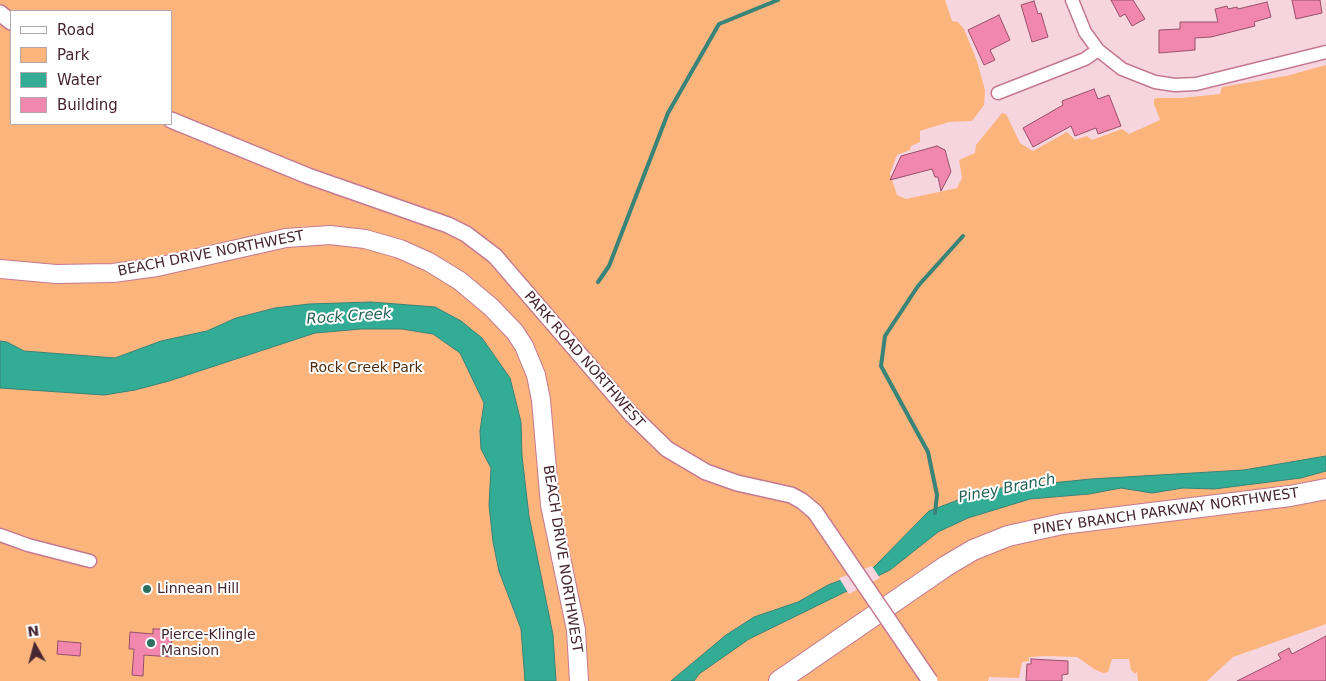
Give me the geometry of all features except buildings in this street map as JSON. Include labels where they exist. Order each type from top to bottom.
[{"type":"main road","name":"BEACH DRIVE NORTHWEST","points":[[0,269],[56,274],[120,272],[157,267],[273,240],[330,235],[365,239],[400,249],[429,262],[460,282],[491,307],[515,332],[528,353],[536,376],[541,400],[550,505],[576,630],[578,681]]},
{"type":"main road","name":"PINEY BRANCH PARKWAY NORTHWEST","points":[[780,681],[946,566],[973,550],[1002,538],[1046,527],[1290,496],[1326,489]]},
{"type":"street","points":[[1072,0],[1085,32],[1098,50],[1113,64],[1136,76],[1155,82],[1175,85],[1210,81],[1326,52]]},
{"type":"street","points":[[0,13],[10,21]]},
{"type":"street","points":[[998,93],[1085,59],[1098,50]]},
{"type":"street","name":"PARK ROAD NORTHWEST","points":[[172,120],[308,176],[448,225],[466,234],[495,256],[624,407],[667,449],[706,472],[737,483],[791,495],[815,512],[930,681]]},
{"type":"street","points":[[0,535],[28,545],[90,561]]},
{"type":"green space","name":"Rock Creek Park","points":[[0,0],[945,0],[952,21],[958,22],[964,29],[977,61],[985,90],[984,105],[972,121],[949,122],[920,131],[920,142],[911,146],[910,150],[897,155],[890,174],[897,195],[906,199],[957,188],[962,178],[959,160],[975,153],[976,145],[1002,113],[1006,114],[1020,143],[1033,151],[1067,132],[1075,140],[1087,136],[1092,140],[1122,129],[1129,134],[1160,120],[1154,104],[1154,99],[1157,98],[1181,98],[1220,94],[1222,87],[1286,76],[1326,65],[1326,624],[1233,657],[1207,681],[1138,681],[1137,672],[1135,674],[1131,670],[1129,659],[1112,659],[1108,672],[1103,673],[1077,657],[1045,656],[1029,657],[1029,661],[1022,662],[1019,678],[989,677],[988,681],[0,681]]},
{"type":"water","name":"Rock Creek","points":[[371,302],[435,307],[461,321],[482,338],[510,378],[521,422],[522,456],[529,516],[553,635],[556,681],[525,681],[521,629],[499,571],[493,542],[489,505],[491,468],[481,449],[480,431],[484,403],[460,353],[433,334],[402,329],[361,329],[315,333],[169,381],[135,390],[104,395],[0,388],[0,341],[7,342],[24,351],[115,358],[161,341],[207,331],[236,318],[275,308],[309,304]]},
{"type":"water","name":"Piney Branch","points":[[1326,456],[1326,471],[1301,478],[1214,489],[1183,488],[1152,493],[1121,488],[1089,494],[1030,499],[968,518],[938,532],[890,570],[749,639],[699,674],[694,681],[671,681],[726,635],[754,617],[798,602],[828,585],[873,568],[929,511],[958,500],[991,489],[1091,479],[1244,470]]},
{"type":"pier","points":[[872,566],[880,578],[849,594],[839,578]]},
{"type":"waterway","points":[[598,282],[609,266],[668,113],[719,24],[778,0]]},
{"type":"waterway","points":[[935,513],[937,495],[928,452],[881,366],[885,336],[918,286],[963,236]]},
{"type":"place","name":"Linnean Hill","points":[[147,589]]},
{"type":"place","name":"Pierce-Klingle Mansion","points":[[151,643]]}]
